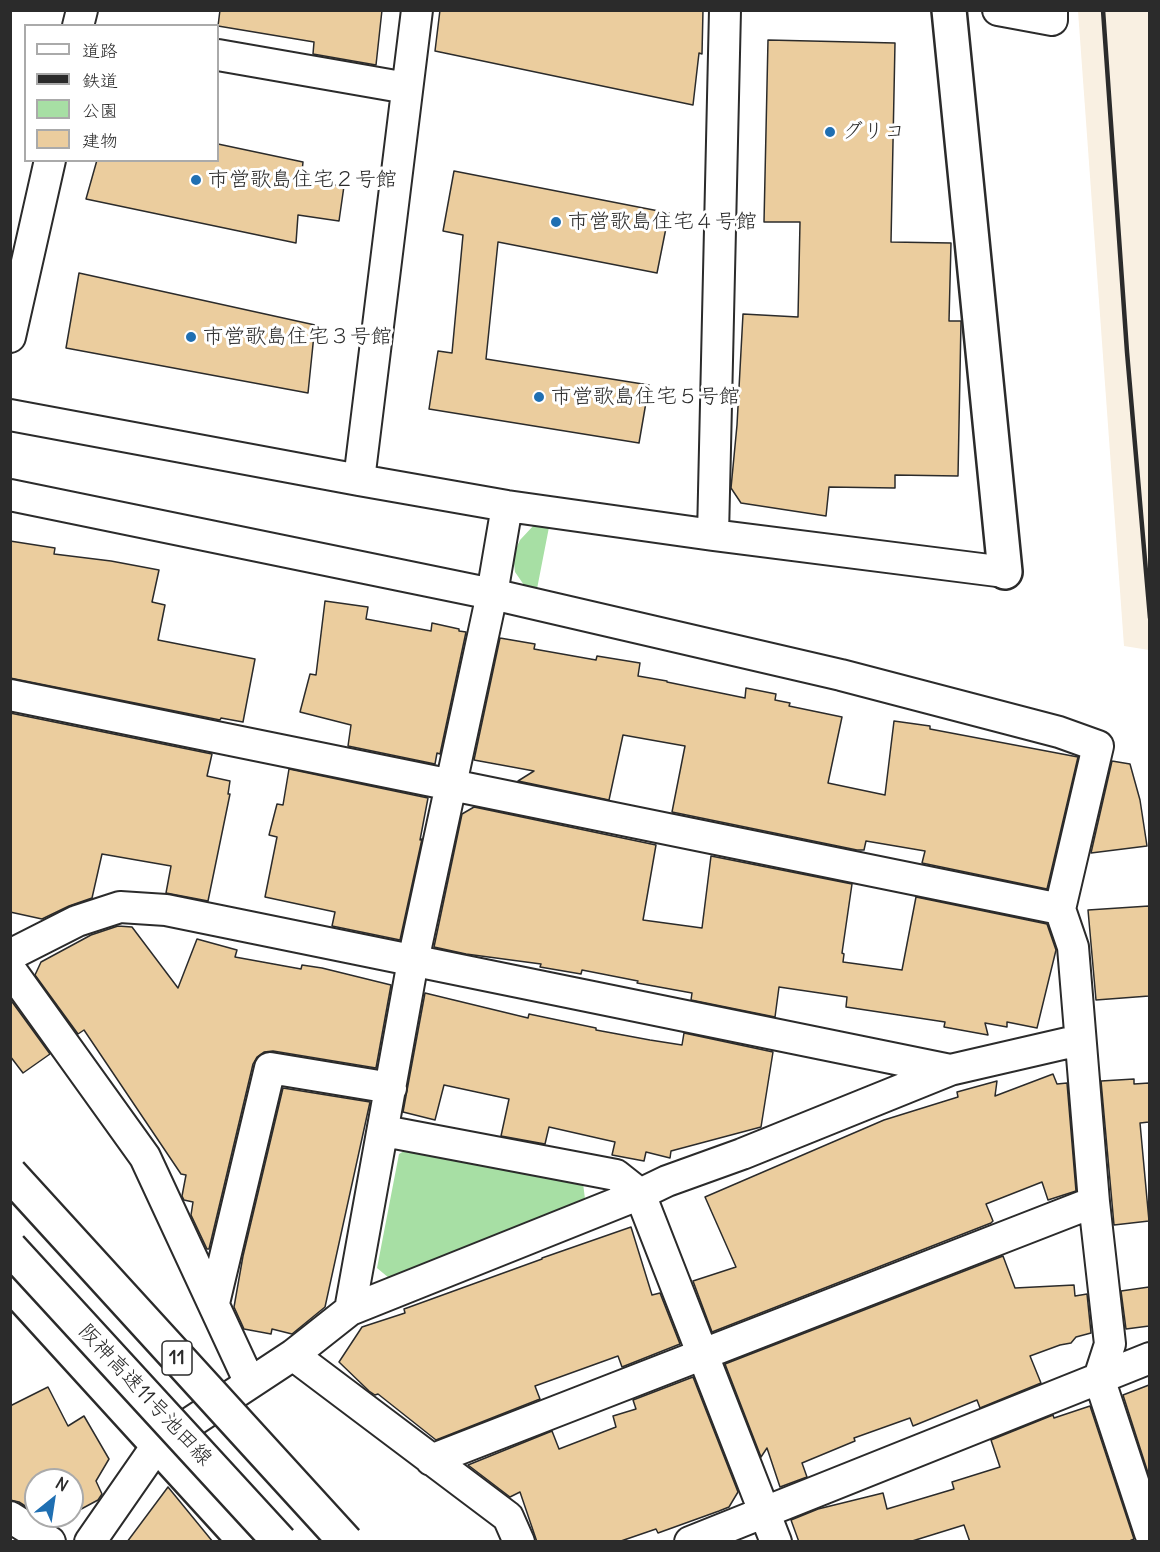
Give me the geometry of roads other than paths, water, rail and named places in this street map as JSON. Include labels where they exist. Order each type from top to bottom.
[{"type":"main road","points":[[949,10],[1005,572]]},
{"type":"main road","name":"11","points":[[10,1174],[346,1542]]},
{"type":"main road","name":"阪神高速11号池田線","points":[[10,1248],[280,1542]]},
{"type":"main road","points":[[10,1283],[246,1542]]},
{"type":"street","points":[[359,480],[417,10]]},
{"type":"street","points":[[713,535],[725,10]]},
{"type":"street","points":[[998,10],[1052,20],[1052,10]]},
{"type":"street","points":[[219,55],[407,88]]},
{"type":"street","points":[[10,337],[50,162]]},
{"type":"street","points":[[10,415],[507,506],[1005,572]]},
{"type":"street","points":[[10,495],[492,594],[841,675],[1059,732],[1098,746],[1060,909],[1073,947],[1094,1202],[1110,1344],[1099,1378],[1149,1533]]},
{"type":"street","points":[[350,1310],[413,961],[492,594],[507,506]]},
{"type":"street","points":[[10,695],[1060,909]]},
{"type":"street","points":[[10,955],[77,921],[120,907],[166,910],[950,1070]]},
{"type":"street","points":[[10,969],[145,1157],[250,1383]]},
{"type":"street","points":[[90,1542],[158,1444],[292,1355],[350,1310],[640,1194],[667,1181],[742,1154],[950,1070],[1080,1040]]},
{"type":"street","points":[[213,1303],[270,1068],[391,1088]]},
{"type":"street","points":[[384,1131],[616,1175],[640,1194],[777,1542]]},
{"type":"street","points":[[431,1460],[1094,1202]]},
{"type":"street","points":[[292,1355],[508,1517],[519,1542]]},
{"type":"street","points":[[690,1542],[1149,1358]]},
{"type":"street","points":[[10,1517],[50,1542]]},
{"type":"railway","points":[[1103,10],[1127,352],[1150,618]]},
{"type":"place","name":"グリコ","points":[[830,132]]},
{"type":"place","name":"市営歌島住宅２号館","points":[[196,180]]},
{"type":"place","name":"市営歌島住宅４号館","points":[[556,222]]},
{"type":"place","name":"市営歌島住宅３号館","points":[[191,337]]},
{"type":"place","name":"市営歌島住宅５号館","points":[[539,397]]}]
